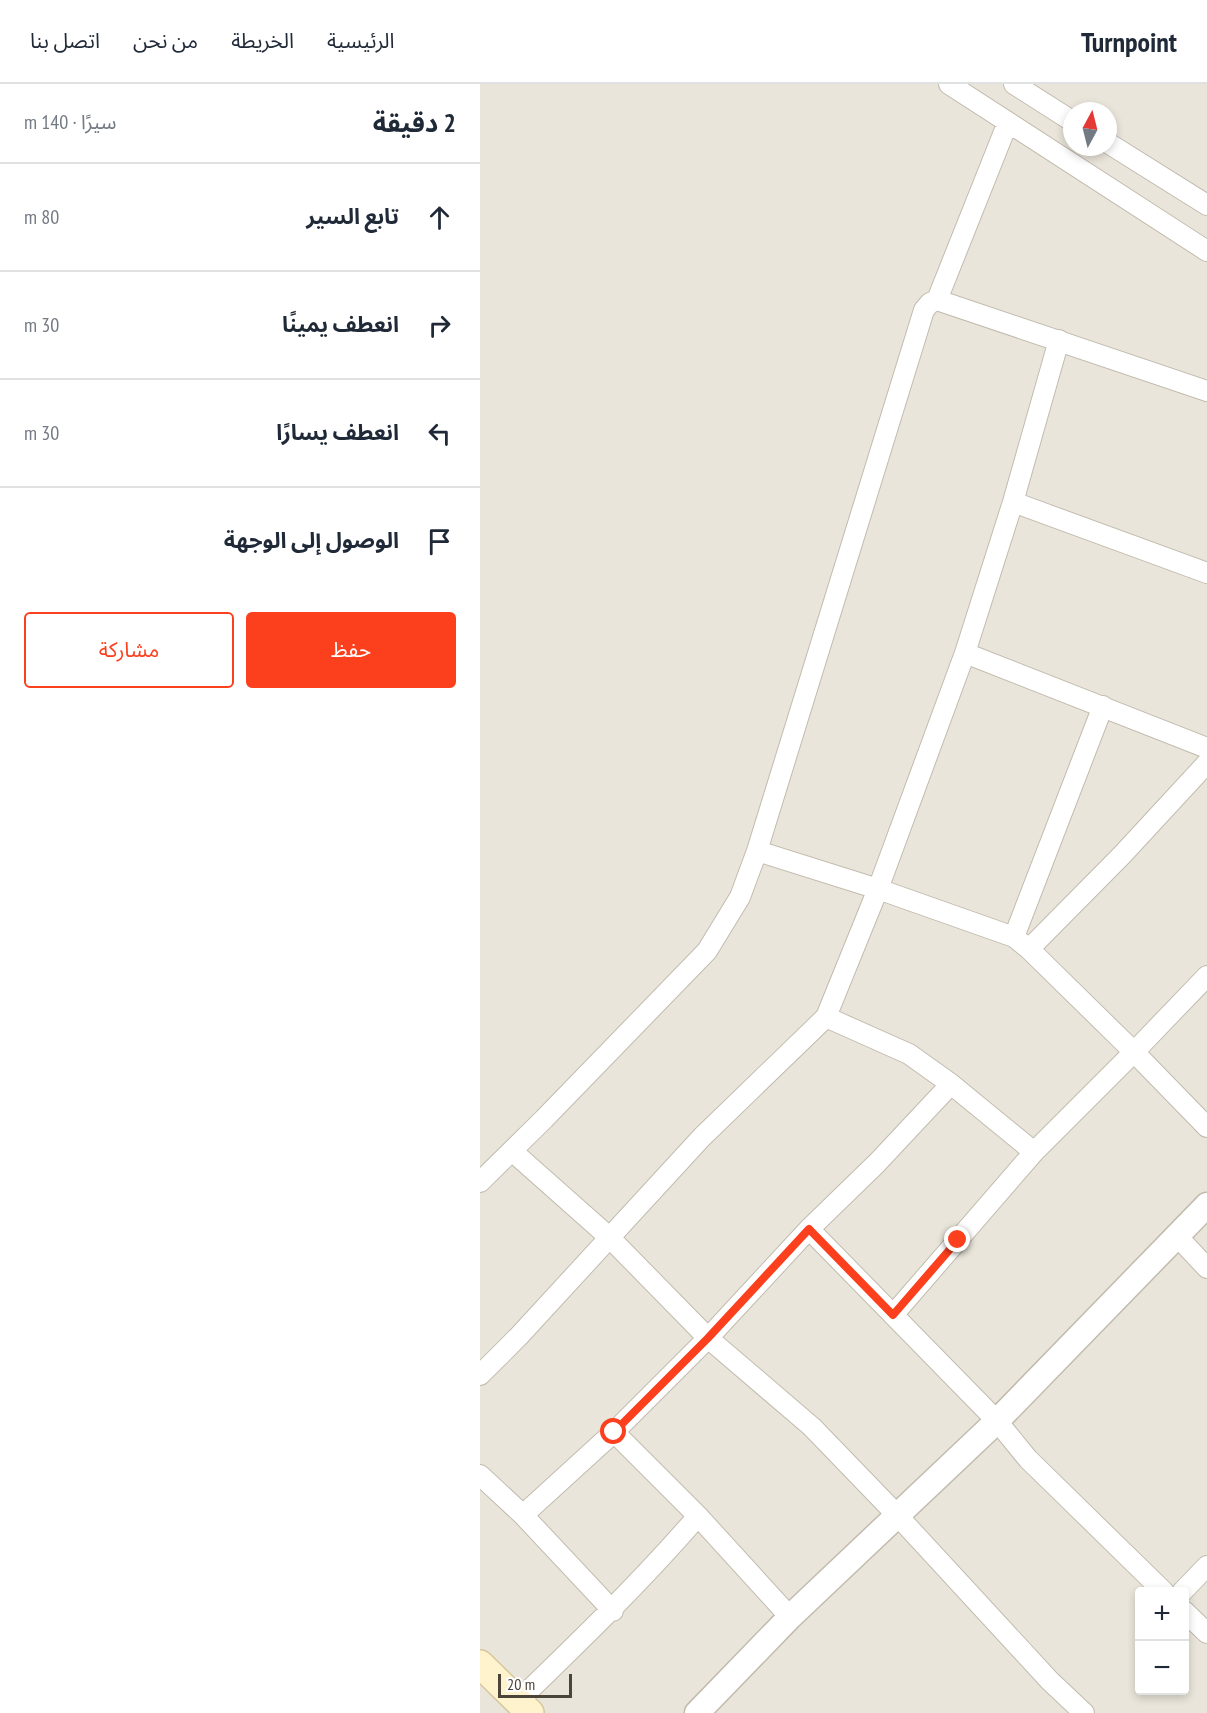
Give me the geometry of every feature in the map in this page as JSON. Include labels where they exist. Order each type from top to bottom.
[{"type":"main road","points":[[480,1664],[524,1707]]},
{"type":"street","points":[[950,84],[1207,251]]},
{"type":"street","points":[[1020,86],[1063,114]]},
{"type":"street","points":[[937,300],[1008,122]]},
{"type":"street","points":[[1117,149],[1207,205]]},
{"type":"street","points":[[480,1182],[707,951],[740,897],[757,850],[924,310],[930,303],[937,300],[1207,391]]},
{"type":"street","points":[[480,1375],[519,1336],[702,1137],[826,1017],[878,889],[964,653],[1013,502],[1059,340]]},
{"type":"street","points":[[1013,502],[1207,573]]},
{"type":"street","points":[[964,653],[1207,748]]},
{"type":"street","points":[[1022,943],[1103,706]]},
{"type":"street","points":[[1022,943],[1122,855],[1207,763]]},
{"type":"street","points":[[757,850],[878,889],[1022,943],[1207,1127]]},
{"type":"street","points":[[893,1315],[1034,1152],[1207,976]]},
{"type":"street","points":[[826,1017],[909,1054],[951,1084],[1034,1152]]},
{"type":"street","points":[[523,1515],[614,1432],[708,1338],[809,1229],[951,1084]]},
{"type":"street","points":[[512,1151],[609,1237],[708,1338],[812,1427],[897,1515],[1050,1681],[1084,1713]]},
{"type":"street","points":[[697,1713],[790,1617],[997,1421],[1207,1204]]},
{"type":"street","points":[[809,1229],[997,1421],[1028,1459],[1159,1587]]},
{"type":"street","points":[[1177,1236],[1207,1268]]},
{"type":"street","points":[[614,1432],[698,1516],[790,1617]]},
{"type":"street","points":[[480,1475],[523,1515],[613,1611]]},
{"type":"street","points":[[524,1707],[653,1569],[698,1516]]},
{"type":"street","points":[[1187,1587],[1207,1566]]},
{"type":"street","points":[[1189,1615],[1207,1633]]},
{"type":"shaded area","points":[[480,84],[1207,84],[1207,1713],[480,1713]]},
{"type":"route","points":[[614,1432],[708,1338],[809,1229],[893,1315],[958,1240]]}]
